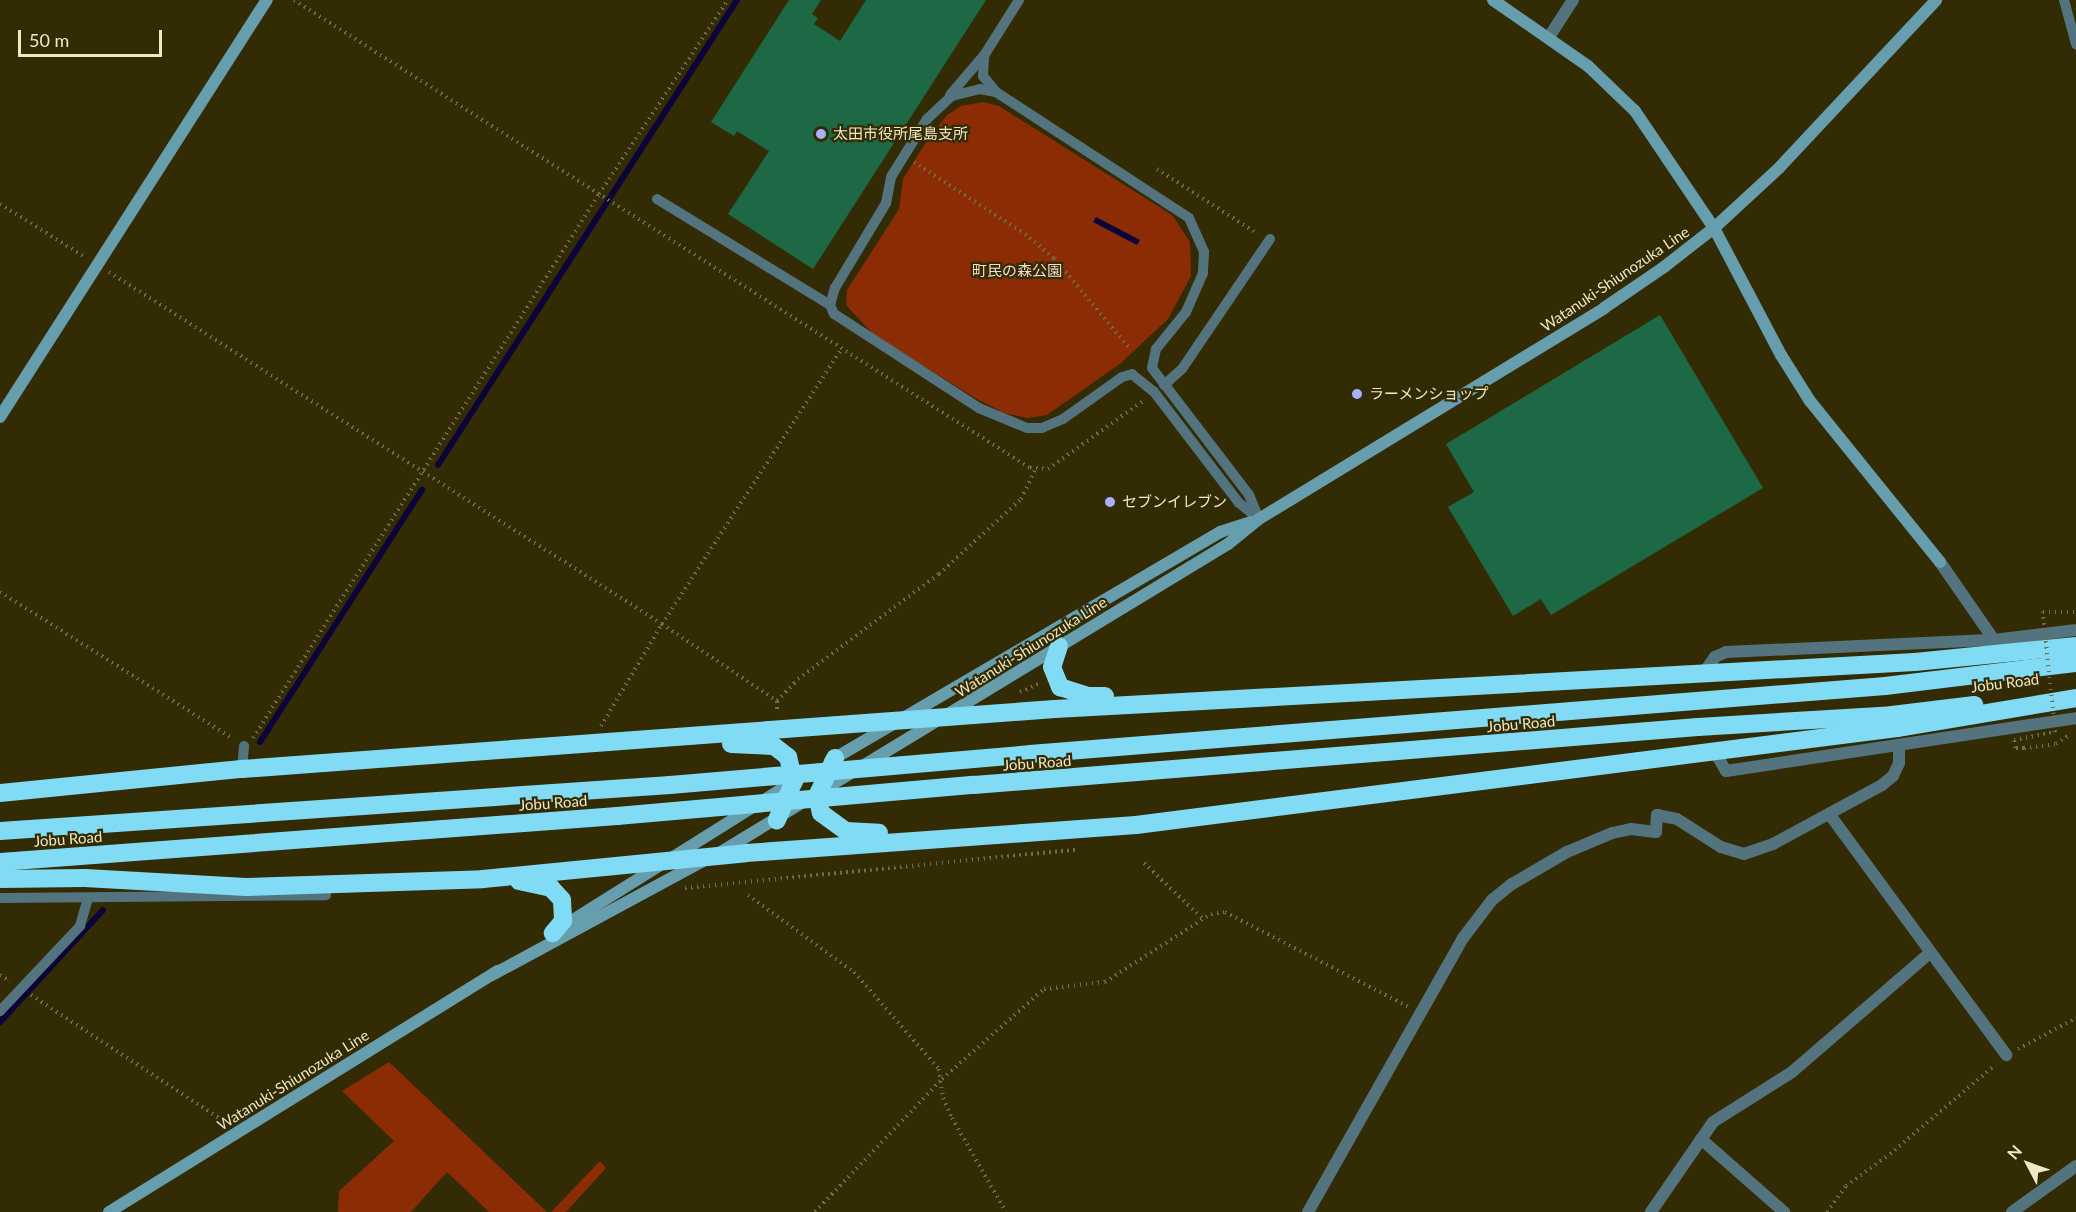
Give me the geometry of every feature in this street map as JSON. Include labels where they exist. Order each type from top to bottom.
[{"type":"highway","points":[[1059,646],[1054,658],[1053,676],[1069,693],[1087,696],[1165,694],[1207,699]]},
{"type":"highway","points":[[0,793],[242,769],[1207,699],[1915,662],[2076,646]]},
{"type":"highway","name":"Jobu Road","points":[[0,831],[670,785],[1861,688],[2076,663]]},
{"type":"highway","name":"Jobu Road","points":[[0,862],[617,816],[1698,727],[1892,715],[2076,693]]},
{"type":"highway","points":[[0,879],[85,878],[246,887],[483,879],[715,855],[992,836],[1248,813],[1490,778],[1715,752],[2011,712],[2076,698]]},
{"type":"highway","points":[[675,738],[774,746],[788,757],[794,782],[777,820]]},
{"type":"highway","points":[[835,758],[817,796],[824,817],[846,831],[992,836]]},
{"type":"highway","points":[[483,879],[551,888],[562,900],[564,914],[553,933]]},
{"type":"main road","points":[[0,417],[267,0]]},
{"type":"main road","points":[[1493,0],[1549,37],[1613,86],[1635,111],[1714,228],[1781,355],[1810,401],[1940,562]]},
{"type":"main road","name":"Watanuki-Shiunozuka Line","points":[[492,975],[777,820],[1227,544],[1259,519],[1604,308],[1714,228],[1779,168],[1936,0]]},
{"type":"main road","name":"Watanuki-Shiunozuka Line","points":[[109,1212],[492,975],[664,861],[794,782],[1220,532],[1259,519]]},
{"type":"street","points":[[1549,37],[1573,0]]},
{"type":"street","points":[[1940,562],[1994,640]]},
{"type":"street","points":[[1703,674],[1715,657],[1726,652],[1994,640],[2076,630]]},
{"type":"street","points":[[1715,752],[1726,771],[1899,747],[2076,718]]},
{"type":"street","points":[[1308,1212],[1463,938],[1492,900],[1534,869],[1612,832],[1631,829],[1656,832],[1657,815],[1677,819],[1721,847],[1744,854],[1773,844],[1830,815],[1893,776],[1899,762],[1899,747]]},
{"type":"street","points":[[1830,815],[2006,1055]]},
{"type":"street","points":[[1650,1212],[1701,1139],[1719,1118],[1792,1072],[1930,953]]},
{"type":"street","points":[[1701,1139],[1784,1212]]},
{"type":"street","points":[[2012,1212],[2076,1166]]},
{"type":"lane","points":[[831,305],[835,288],[886,203],[891,177],[936,107],[985,54],[1019,0]]},
{"type":"lane","points":[[2064,0],[2075,39]]},
{"type":"lane","points":[[985,54],[983,76],[996,92],[1173,204],[1197,231],[1204,252],[1197,293],[1152,359],[1152,368],[1250,495],[1259,519]]},
{"type":"lane","points":[[936,107],[966,92],[996,92]]},
{"type":"lane","points":[[657,199],[831,305],[839,320],[979,408],[1019,426],[1042,428],[1063,418],[1122,376],[1132,374],[1154,392],[1239,503],[1259,519]]},
{"type":"lane","points":[[1164,385],[1182,369],[1270,239]]},
{"type":"lane","points":[[242,769],[244,746]]},
{"type":"lane","points":[[0,898],[326,896]]},
{"type":"lane","points":[[0,1011],[80,926],[88,898]]},
{"type":"path","points":[[294,0],[842,348],[1036,468],[1048,469],[1154,392]]},
{"type":"path","points":[[0,592],[244,746],[251,742],[599,194],[728,0]]},
{"type":"path","points":[[914,161],[1025,234],[1054,258],[1131,350]]},
{"type":"path","points":[[1157,169],[1249,230],[1270,239]]},
{"type":"path","points":[[0,204],[662,624],[777,701]]},
{"type":"path","points":[[600,742],[603,720],[662,624],[842,348]]},
{"type":"path","points":[[767,732],[777,718],[777,701],[798,679],[939,574],[1021,499],[1036,468]]},
{"type":"path","points":[[2068,736],[2056,744],[2015,748],[2014,740],[2055,732],[2043,612],[2076,612]]},
{"type":"path","points":[[1144,863],[1202,918]]},
{"type":"path","points":[[748,895],[854,972],[939,1069],[943,1098],[952,1118],[1006,1212]]},
{"type":"path","points":[[815,1212],[942,1079],[1044,989],[1105,982],[1202,918],[1225,912],[1420,1013]]},
{"type":"path","points":[[0,975],[222,1117],[234,1134]]},
{"type":"path","points":[[1827,1212],[1846,1186],[1890,1154],[2006,1055],[2076,1018]]},
{"type":"green space","name":"町民の森公園","points":[[983,102],[999,106],[1172,215],[1190,242],[1191,276],[1168,319],[1121,363],[1047,415],[1027,418],[1004,413],[975,398],[874,335],[846,305],[847,290],[899,209],[903,179],[926,142],[947,115],[961,106]]},
{"type":"green space","points":[[389,1062],[547,1212],[489,1212],[447,1172],[411,1212],[338,1212],[339,1191],[394,1141],[342,1091]]},
{"type":"green space","points":[[600,1161],[606,1168],[566,1212],[551,1212]]},
{"type":"shaded area","points":[[1096,217],[1140,240],[1137,245],[1093,222]]},
{"type":"building","name":"太田市役所尾島支所","points":[[789,0],[821,0],[812,14],[818,18],[814,24],[840,41],[866,0],[986,0],[813,269],[728,214],[769,151],[737,131],[734,136],[711,122]]},
{"type":"building","points":[[1660,315],[1763,488],[1551,615],[1541,599],[1513,616],[1448,507],[1474,492],[1446,444]]},
{"type":"waterway","points":[[438,465],[737,0]]},
{"type":"waterway","points":[[260,742],[422,490]]},
{"type":"waterway","points":[[0,1022],[103,910]]},
{"type":"place","name":"太田市役所尾島支所","points":[[821,134]]},
{"type":"place","name":"ラーメンショップ","points":[[1357,394]]},
{"type":"place","name":"セブンイレブン","points":[[1110,502]]}]
